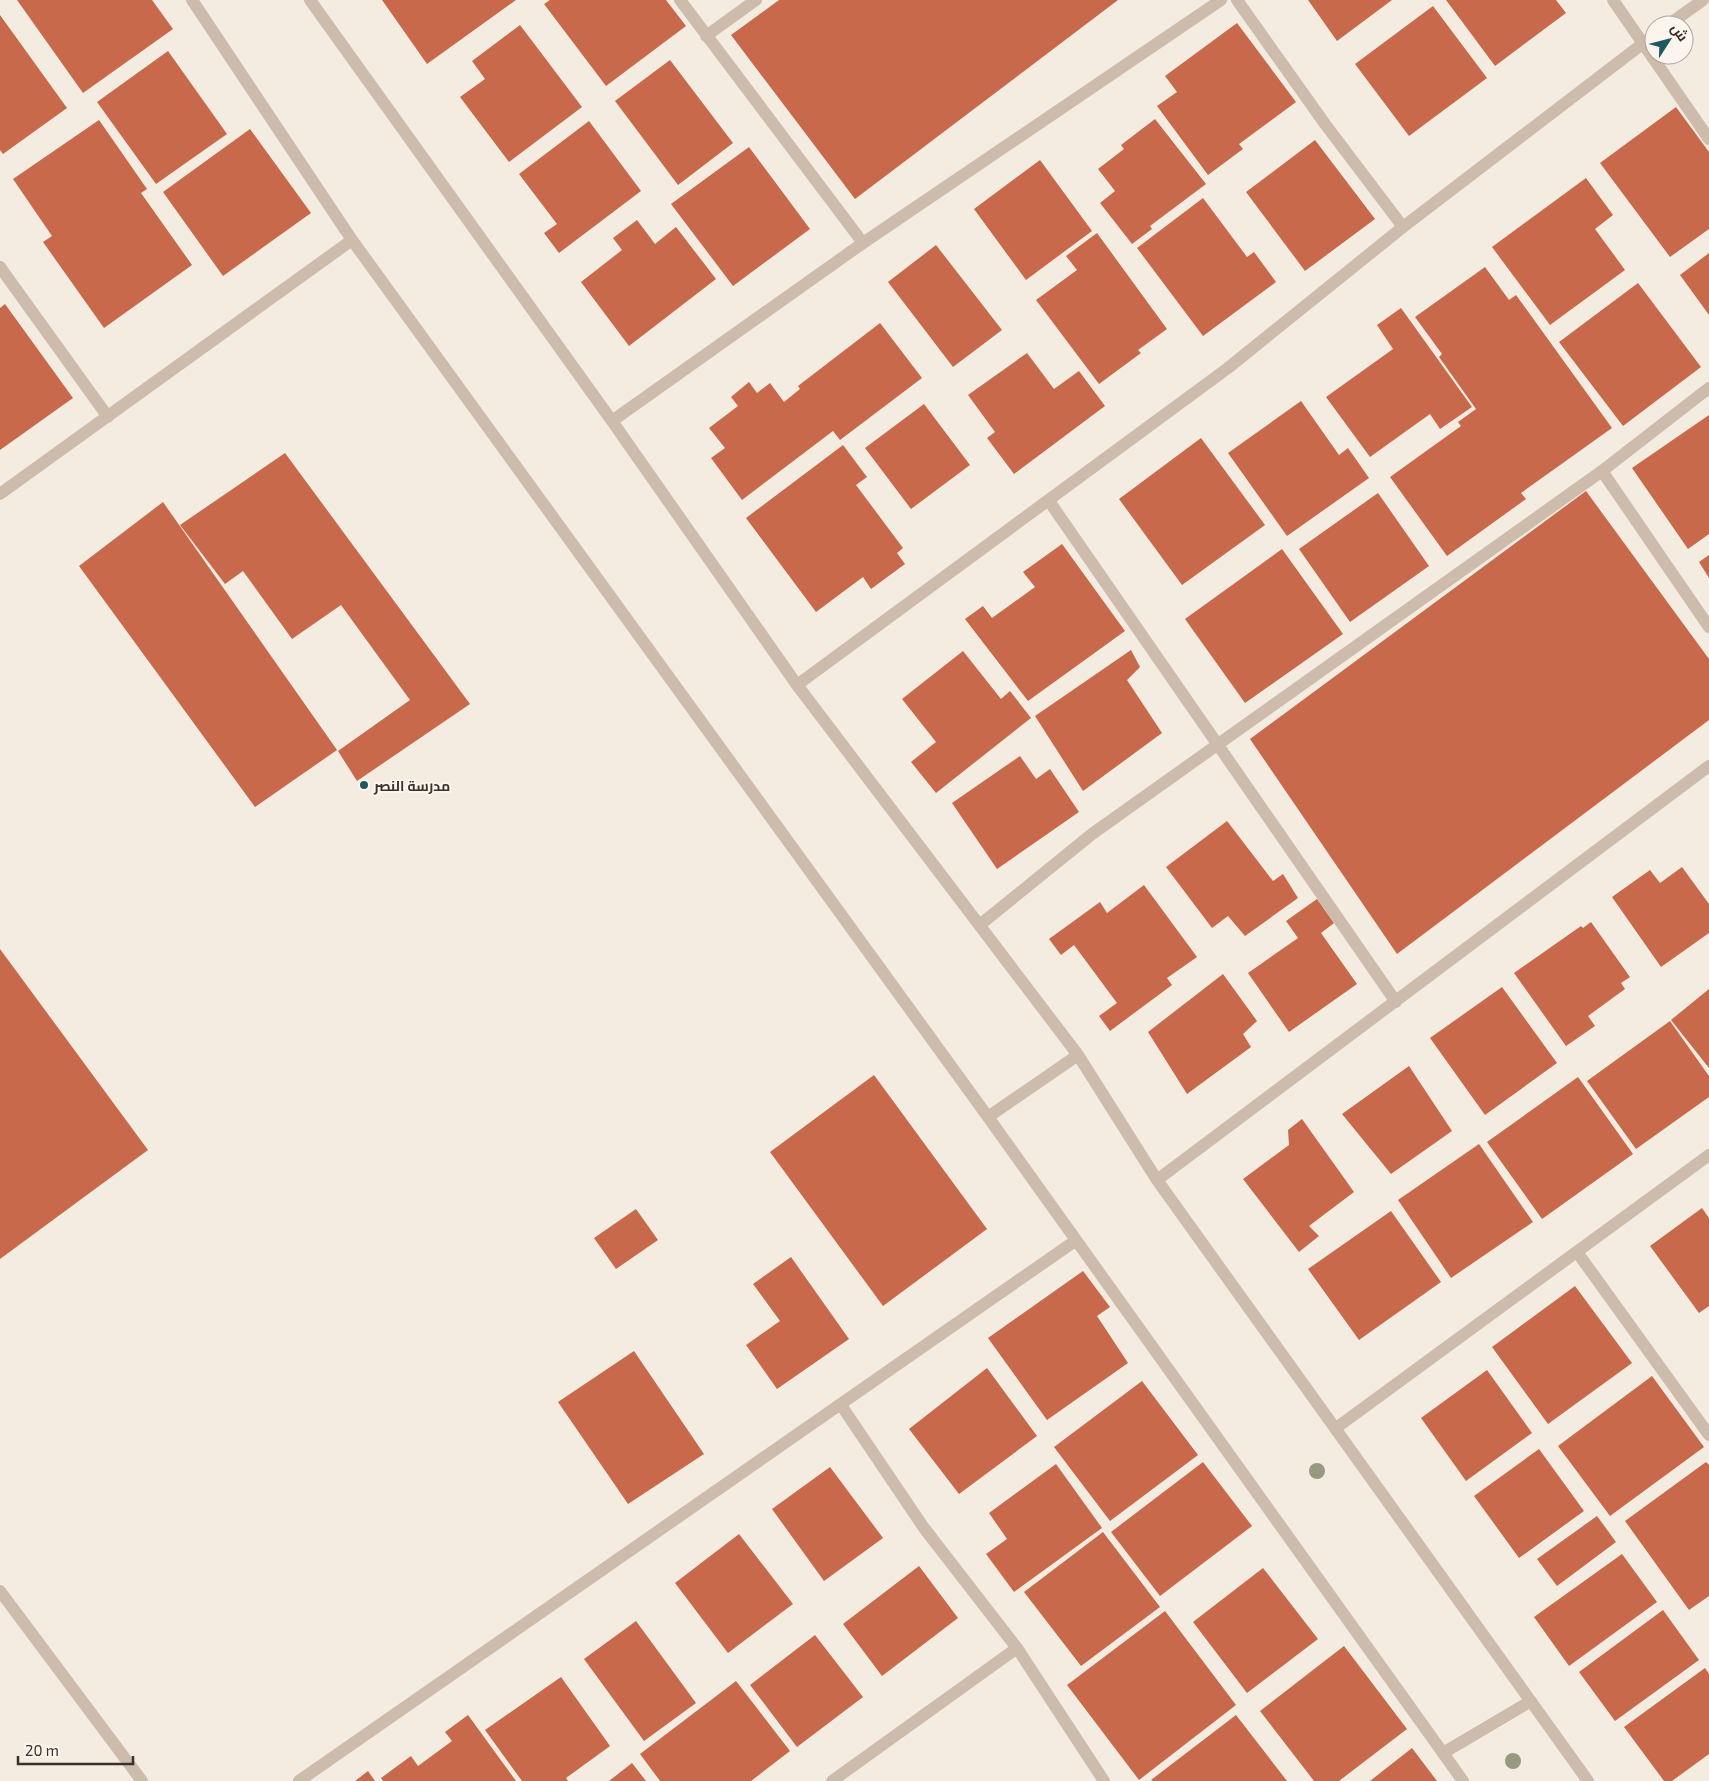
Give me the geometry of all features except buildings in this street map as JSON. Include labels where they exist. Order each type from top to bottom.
[{"type":"street","points":[[192,0],[352,240],[988,1118],[1463,1781]]},
{"type":"street","points":[[310,0],[612,421],[797,685],[981,924],[1078,1055],[1157,1180],[1588,1781]]},
{"type":"street","points":[[680,0],[863,243]]},
{"type":"street","points":[[706,36],[756,0]]},
{"type":"street","points":[[612,421],[863,243],[1220,0]]},
{"type":"street","points":[[1237,0],[1325,124],[1403,227]]},
{"type":"street","points":[[1613,0],[1709,139]]},
{"type":"street","points":[[1682,15],[1703,0]]},
{"type":"street","points":[[797,685],[1228,368],[1403,227],[1643,42]]},
{"type":"street","points":[[0,494],[352,240]]},
{"type":"street","points":[[0,267],[108,417]]},
{"type":"street","points":[[981,924],[1092,834],[1602,471],[1709,388]]},
{"type":"street","points":[[1602,471],[1709,627]]},
{"type":"street","points":[[1049,501],[1219,743],[1396,1002]]},
{"type":"street","points":[[1157,1180],[1709,766]]},
{"type":"street","points":[[988,1118],[1078,1055]]},
{"type":"street","points":[[1336,1428],[1709,1156]]},
{"type":"street","points":[[299,1781],[1075,1241]]},
{"type":"street","points":[[1576,1252],[1709,1435]]},
{"type":"street","points":[[841,1405],[924,1528],[1017,1648],[1104,1781]]},
{"type":"street","points":[[0,1591],[142,1781]]},
{"type":"street","points":[[832,1781],[1017,1648]]},
{"type":"street","points":[[1443,1753],[1531,1701]]},
{"type":"place","name":"مدرسة النصر","points":[[364,785]]}]
